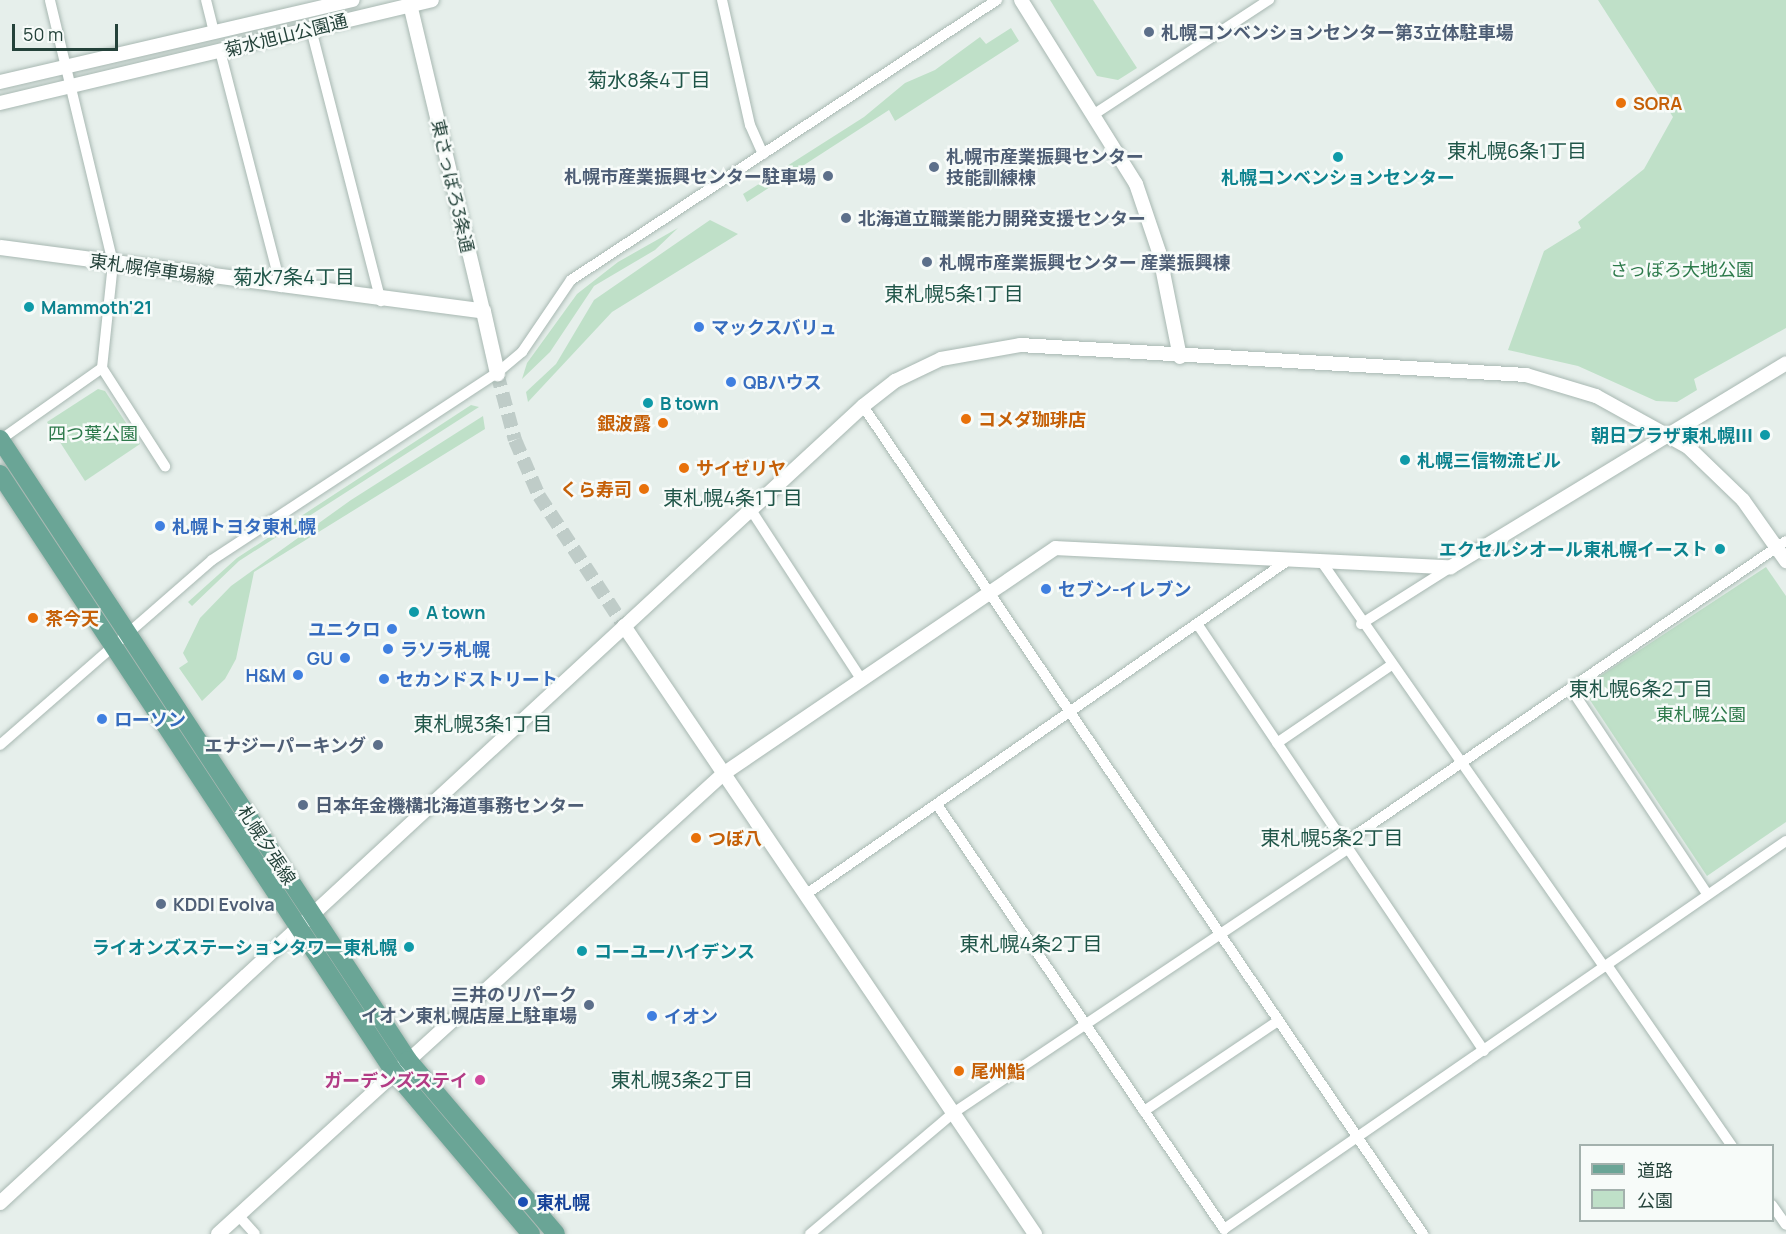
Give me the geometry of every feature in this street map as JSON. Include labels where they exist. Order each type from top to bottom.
[{"type":"main road","name":"東札幌停車場線","points":[[0,247],[381,301],[483,311]]},
{"type":"main road","name":"東さっぽろ3条通","points":[[483,311],[497,373]]},
{"type":"main road","name":"札幌夕張線","points":[[0,439],[408,1060],[556,1234]]},
{"type":"main road","name":"札幌夕張線","points":[[0,474],[394,1072],[531,1234]]},
{"type":"street","points":[[50,0],[113,264],[102,368],[165,466]]},
{"type":"street","points":[[206,0],[214,32]]},
{"type":"street","name":"菊水旭山公園通","points":[[0,82],[214,32],[305,5],[353,0]]},
{"type":"street","name":"菊水旭山公園通","points":[[0,103],[311,29],[410,3],[432,0]]},
{"type":"street","points":[[722,0],[750,125],[763,154]]},
{"type":"street","points":[[0,745],[212,560],[497,373],[522,352],[571,280],[997,0]]},
{"type":"street","points":[[1021,0],[1096,113],[1149,217],[1180,357]]},
{"type":"street","points":[[1096,113],[1269,0]]},
{"type":"street","name":"東さっぽろ3条通","points":[[410,3],[483,311]]},
{"type":"street","points":[[311,29],[381,301]]},
{"type":"street","points":[[220,51],[280,287]]},
{"type":"street","points":[[0,1203],[863,406],[920,368],[992,347],[1499,370],[1596,396],[1666,433],[1716,472],[1781,544],[1786,561]]},
{"type":"street","points":[[1361,624],[1666,433],[1786,363]]},
{"type":"street","points":[[0,439],[102,368]]},
{"type":"street","points":[[863,406],[1278,1021],[1361,1138],[1423,1234]]},
{"type":"street","points":[[751,510],[861,679]]},
{"type":"street","points":[[810,1234],[953,1113],[1220,934],[1781,544]]},
{"type":"street","points":[[218,1234],[723,774],[988,592],[1067,546],[1451,567]]},
{"type":"street","points":[[805,895],[1071,715],[1290,559]]},
{"type":"street","points":[[1321,561],[1361,624],[1460,766],[1606,966],[1731,1144]]},
{"type":"street","points":[[1198,625],[1484,1051]]},
{"type":"street","points":[[624,626],[1035,1234]]},
{"type":"street","points":[[1277,743],[1390,666]]},
{"type":"street","points":[[1571,689],[1707,894]]},
{"type":"street","points":[[938,806],[1223,1232],[1786,841]]},
{"type":"street","points":[[1144,1111],[1278,1021]]},
{"type":"street","points":[[1774,1207],[1786,1225]]},
{"type":"street","points":[[238,1215],[255,1234]]},
{"type":"green space","points":[[1050,0],[1093,0],[1137,68],[1118,80],[1097,76]]},
{"type":"green space","name":"さっぽろ大地公園","points":[[1598,0],[1786,0],[1786,328],[1694,379],[1697,390],[1677,402],[1656,401],[1578,366],[1508,350],[1544,251],[1581,228],[1578,222],[1644,169],[1673,117]]},
{"type":"green space","points":[[1011,28],[1019,41],[895,121],[889,110],[747,202],[743,194],[864,117],[905,83],[935,70],[980,37],[986,44]]},
{"type":"green space","points":[[710,220],[738,234],[612,312],[528,402],[526,392],[556,364],[594,300]]},
{"type":"green space","points":[[678,228],[655,250],[594,286],[550,352],[522,379],[527,363],[577,294],[618,262]]},
{"type":"green space","name":"四つ葉公園","points":[[98,389],[105,391],[140,444],[85,481],[47,422]]},
{"type":"green space","points":[[471,405],[479,407],[239,561],[192,606],[188,602],[237,558]]},
{"type":"green space","points":[[483,416],[485,429],[254,572],[236,659],[225,679],[202,701],[179,668],[188,662],[183,653],[200,618],[231,586],[351,500]]},
{"type":"green space","name":"東札幌公園","points":[[1766,567],[1786,596],[1786,822],[1707,876],[1582,688]]},
{"type":"tunnel","points":[[497,373],[515,440],[539,496],[624,626]]},
{"type":"place","name":"札幌コンベンションセンター第3立体駐車場","points":[[1149,32]]},
{"type":"place","name":"SORA","points":[[1621,103]]},
{"type":"place","name":"札幌コンベンションセンター","points":[[1338,157]]},
{"type":"place","name":"札幌市産業振興センター 技能訓練棟","points":[[934,167]]},
{"type":"place","name":"札幌市産業振興センター駐車場","points":[[828,176]]},
{"type":"place","name":"北海道立職業能力開発支援センター","points":[[846,218]]},
{"type":"place","name":"札幌市産業振興センター 産業振興棟","points":[[927,262]]},
{"type":"place","name":"Mammoth'21","points":[[29,307]]},
{"type":"place","name":"マックスバリュ","points":[[699,327]]},
{"type":"place","name":"QBハウス","points":[[731,382]]},
{"type":"place","name":"B town","points":[[648,403]]},
{"type":"place","name":"コメダ珈琲店","points":[[966,419]]},
{"type":"place","name":"銀波露","points":[[663,423]]},
{"type":"place","name":"朝日プラザ東札幌Ⅲ","points":[[1765,435]]},
{"type":"place","name":"札幌三信物流ビル","points":[[1405,460]]},
{"type":"place","name":"サイゼリヤ","points":[[684,468]]},
{"type":"place","name":"くら寿司","points":[[644,489]]},
{"type":"place","name":"札幌トヨタ東札幌","points":[[160,526]]},
{"type":"place","name":"エクセルシオール東札幌イースト","points":[[1720,549]]},
{"type":"place","name":"セブン-イレブン","points":[[1046,589]]},
{"type":"place","name":"A town","points":[[414,612]]},
{"type":"place","name":"茶今天","points":[[33,618]]},
{"type":"place","name":"ユニクロ","points":[[392,629]]},
{"type":"place","name":"ラソラ札幌","points":[[388,649]]},
{"type":"place","name":"GU","points":[[345,658]]},
{"type":"place","name":"H&M","points":[[298,675]]},
{"type":"place","name":"セカンドストリート","points":[[384,679]]},
{"type":"place","name":"ローソン","points":[[102,719]]},
{"type":"place","name":"エナジーパーキング","points":[[378,745]]},
{"type":"place","name":"日本年金機構北海道事務センター","points":[[303,805]]},
{"type":"place","name":"つぼ八","points":[[696,838]]},
{"type":"place","name":"KDDI Evolva","points":[[161,904]]},
{"type":"place","name":"ライオンズステーションタワー東札幌","points":[[409,947]]},
{"type":"place","name":"コーユーハイデンス","points":[[582,951]]},
{"type":"place","name":"三井のリパーク イオン東札幌店屋上駐車場","points":[[589,1005]]},
{"type":"place","name":"イオン","points":[[652,1016]]},
{"type":"place","name":"尾州鮨","points":[[959,1071]]},
{"type":"place","name":"ガーデンズステイ","points":[[480,1080]]},
{"type":"place","name":"東札幌","points":[[523,1202]]},
{"type":"district","name":"菊水8条4丁目","points":[[649,79]]},
{"type":"district","name":"東札幌6条1丁目","points":[[1517,150]]},
{"type":"district","name":"菊水7条4丁目","points":[[294,276]]},
{"type":"district","name":"東札幌5条1丁目","points":[[954,293]]},
{"type":"district","name":"東札幌4条1丁目","points":[[733,497]]},
{"type":"district","name":"東札幌6条2丁目","points":[[1641,688]]},
{"type":"district","name":"東札幌3条1丁目","points":[[483,723]]},
{"type":"district","name":"東札幌5条2丁目","points":[[1332,837]]},
{"type":"district","name":"東札幌4条2丁目","points":[[1031,943]]},
{"type":"district","name":"東札幌3条2丁目","points":[[682,1079]]}]
